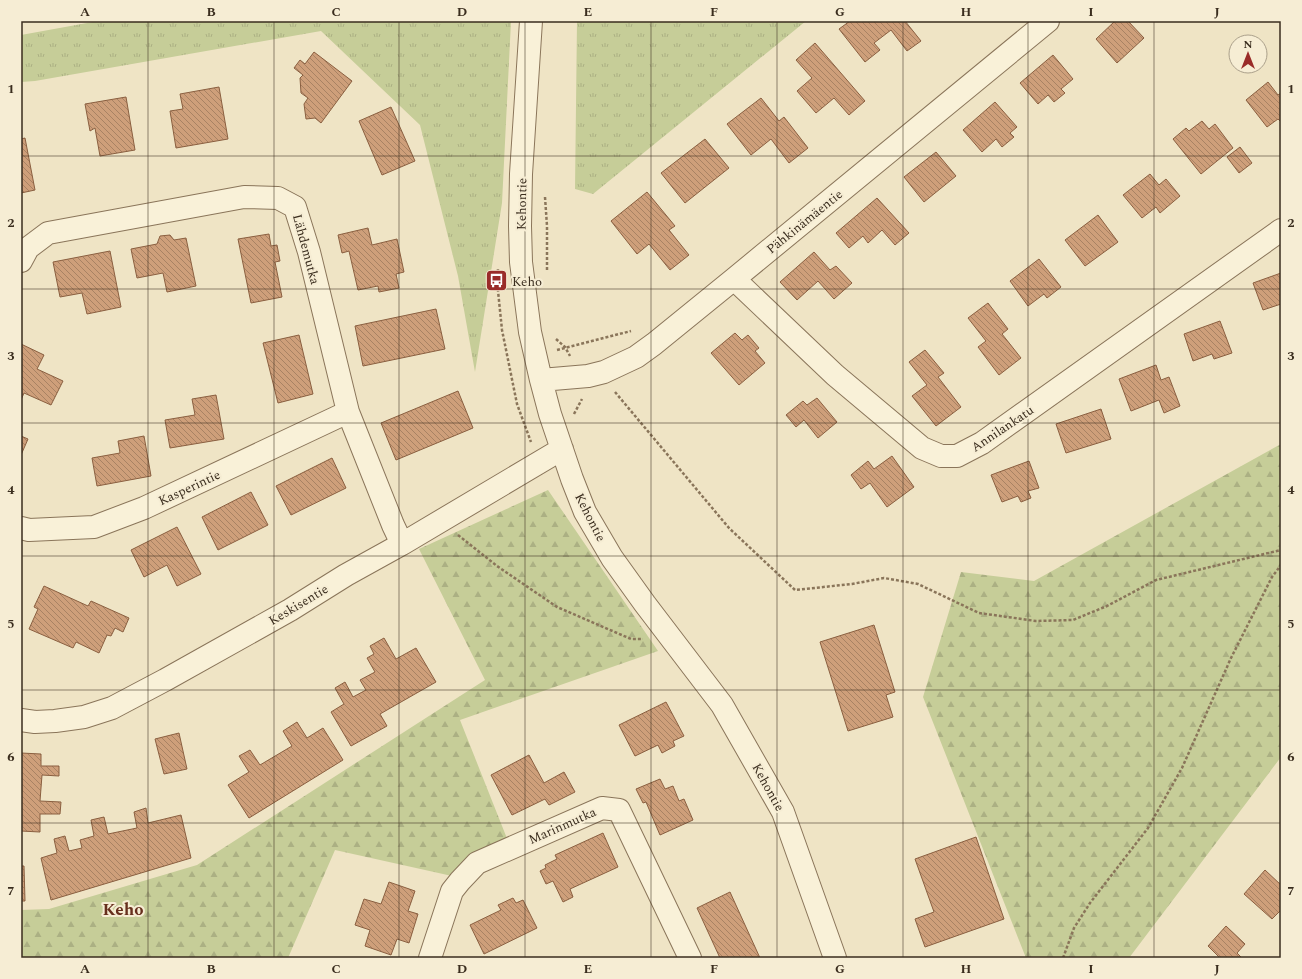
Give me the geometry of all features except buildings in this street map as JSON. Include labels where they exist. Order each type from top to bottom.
[{"type":"street","name":"Kehontie","points":[[531,21],[521,174],[520,238],[522,276],[530,332],[550,414],[572,479],[586,512],[612,558],[722,705],[784,812],[835,958]]},
{"type":"street","name":"Pähkinämäentie","points":[[541,380],[576,378],[604,372],[636,357],[734,279],[1048,21]]},
{"type":"street","name":"Lähdemutka","points":[[21,261],[28,248],[48,234],[244,197],[278,198],[295,207],[309,252],[348,412],[402,544]]},
{"type":"street","name":"Annilankatu","points":[[734,279],[835,375],[922,448],[941,456],[957,456],[982,443],[1281,230]]},
{"type":"street","name":"Kasperintie","points":[[21,528],[29,530],[94,526],[144,508],[348,412]]},
{"type":"street","name":"Keskisentie","points":[[21,720],[35,722],[56,721],[84,717],[112,708],[290,610],[562,449]]},
{"type":"street","name":"Marinmutka","points":[[430,958],[452,891],[476,863],[602,808],[619,810],[690,958]]},
{"type":"path","points":[[544,193],[547,226],[547,274]]},
{"type":"path","points":[[499,307],[502,330],[517,404],[531,442]]},
{"type":"path","points":[[554,335],[557,341],[565,348],[573,361],[576,378]]},
{"type":"path","points":[[611,388],[730,528],[795,590],[852,584],[884,578],[918,584],[979,613],[1036,621],[1073,620],[1107,606],[1156,580],[1281,550]]},
{"type":"path","points":[[441,521],[497,566],[557,607],[631,639],[672,639]]},
{"type":"path","points":[[1063,958],[1074,928],[1090,903],[1148,828],[1182,768],[1231,658],[1272,577],[1281,565]]},
{"type":"green space","points":[[98,21],[511,21],[502,203],[475,372],[458,276],[420,125],[321,31],[35,81],[21,82],[21,35]]},
{"type":"green space","points":[[577,21],[806,21],[593,194],[575,189]]},
{"type":"green space","points":[[1281,444],[1281,757],[1129,958],[1026,958],[923,697],[961,572],[1034,581]]},
{"type":"green space","points":[[548,490],[658,651],[460,720],[508,841],[452,876],[335,850],[288,958],[21,958],[21,910],[49,909],[197,865],[485,680],[419,549]]},
{"type":"place","name":"Keho","points":[[497,281]]},
{"type":"district","name":"Keho","points":[[123,909]]}]
